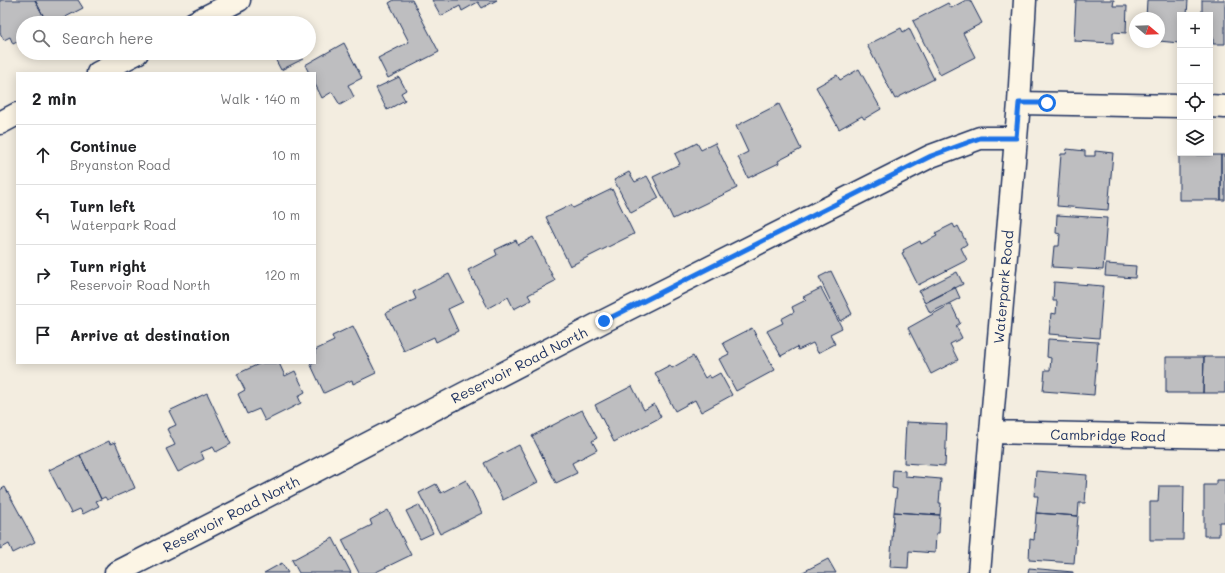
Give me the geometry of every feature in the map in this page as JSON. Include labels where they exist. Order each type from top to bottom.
[{"type":"street","points":[[208,16],[239,0]]},
{"type":"street","name":"Waterpark Road","points":[[979,573],[1019,103],[1025,0]]},
{"type":"street","points":[[100,72],[123,60]]},
{"type":"street","points":[[1019,103],[1177,106]]},
{"type":"street","points":[[1213,106],[1225,107]]},
{"type":"street","points":[[0,123],[16,115]]},
{"type":"street","name":"Reservoir Road North","points":[[116,573],[604,321],[931,156],[980,138],[1016,138]]},
{"type":"street","name":"Cambridge Road","points":[[991,432],[1225,437]]},
{"type":"building","points":[[0,0],[35,0],[43,16],[16,16],[16,42],[13,44],[10,37],[4,40],[0,33]]},
{"type":"building","points":[[35,0],[78,0],[83,8],[68,16],[43,16]]},
{"type":"building","points":[[394,0],[412,0],[439,52],[388,78],[378,58],[409,42],[389,3]]},
{"type":"building","points":[[432,0],[497,0],[482,8],[478,2],[462,11],[460,6],[441,16]]},
{"type":"building","points":[[966,0],[970,0],[982,23],[963,33],[975,57],[940,75],[913,21],[948,3],[951,8]]},
{"type":"building","points":[[1076,0],[1114,0],[1113,6],[1127,6],[1126,33],[1113,32],[1113,43],[1074,41]]},
{"type":"building","points":[[1147,0],[1188,0],[1187,12],[1177,12],[1177,43],[1165,42],[1165,12],[1146,12]]},
{"type":"building","points":[[1202,0],[1225,0],[1225,44],[1213,44],[1213,12],[1202,12]]},
{"type":"building","points":[[901,28],[903,32],[909,28],[934,79],[895,99],[867,45]]},
{"type":"building","points":[[344,43],[362,78],[348,85],[354,97],[340,105],[332,92],[322,98],[316,86],[316,72],[308,72],[305,65]]},
{"type":"building","points":[[276,60],[301,60],[281,70]]},
{"type":"building","points":[[859,69],[881,109],[864,119],[862,116],[839,129],[816,87],[837,75],[840,80]]},
{"type":"building","points":[[399,77],[406,90],[401,93],[405,100],[387,110],[376,88]]},
{"type":"building","points":[[779,104],[801,149],[778,161],[779,163],[748,178],[738,157],[748,152],[736,126]]},
{"type":"building","points":[[697,143],[701,150],[715,143],[737,188],[673,219],[653,177],[680,164],[675,154]]},
{"type":"building","points":[[1067,149],[1085,151],[1085,156],[1095,156],[1095,151],[1113,153],[1108,210],[1057,206],[1061,154],[1066,154]]},
{"type":"building","points":[[1221,155],[1221,200],[1179,200],[1179,156]]},
{"type":"building","points":[[1221,155],[1225,155],[1225,200],[1221,200]]},
{"type":"building","points":[[629,172],[635,182],[647,176],[659,198],[631,213],[614,180]]},
{"type":"building","points":[[612,189],[634,234],[570,266],[546,217],[571,205],[573,208]]},
{"type":"building","points":[[1057,215],[1107,218],[1103,270],[1052,267],[1054,246],[1059,246],[1060,234],[1056,233]]},
{"type":"building","points":[[953,224],[955,228],[958,226],[967,244],[961,248],[967,260],[918,285],[902,253],[904,252],[903,250],[920,241],[921,244],[937,236],[935,233]]},
{"type":"building","points":[[533,237],[555,281],[528,295],[531,300],[514,309],[508,297],[488,308],[468,270],[497,255],[495,250],[516,240],[518,245]]},
{"type":"building","points":[[1106,264],[1136,266],[1135,278],[1105,276]]},
{"type":"building","points":[[831,271],[852,314],[840,321],[819,277]]},
{"type":"building","points":[[957,272],[963,284],[925,303],[919,291]]},
{"type":"building","points":[[449,274],[463,302],[448,309],[458,331],[436,342],[434,337],[404,351],[386,313],[416,299],[413,292]]},
{"type":"building","points":[[1054,282],[1103,286],[1099,338],[1049,334],[1051,313],[1056,314],[1057,301],[1053,301]]},
{"type":"building","points":[[955,287],[960,298],[930,313],[925,303]]},
{"type":"building","points":[[821,288],[842,328],[830,334],[835,344],[818,353],[813,343],[798,350],[797,347],[781,356],[767,331],[783,323],[781,319],[794,312],[792,307],[806,300],[803,297]]},
{"type":"building","points":[[951,304],[960,323],[956,326],[962,338],[950,344],[958,360],[931,374],[908,328]]},
{"type":"building","points":[[353,326],[376,373],[353,384],[352,380],[324,393],[310,364],[316,364],[316,350],[334,341],[332,336]]},
{"type":"building","points":[[752,328],[775,370],[736,391],[719,359],[729,354],[723,343]]},
{"type":"building","points":[[1048,339],[1098,342],[1094,395],[1043,391],[1045,370],[1050,370],[1051,358],[1047,357]]},
{"type":"building","points":[[693,356],[705,378],[709,375],[711,378],[720,373],[732,395],[701,412],[695,400],[675,411],[655,373],[670,365],[672,368]]},
{"type":"building","points":[[1166,357],[1204,357],[1203,393],[1166,393]]},
{"type":"building","points":[[1204,357],[1225,357],[1225,393],[1203,393]]},
{"type":"building","points":[[259,364],[279,364],[285,376],[295,371],[305,392],[298,396],[301,403],[265,421],[259,409],[247,414],[238,394],[245,390],[237,374]]},
{"type":"building","points":[[632,386],[644,410],[654,404],[661,417],[614,442],[595,405]]},
{"type":"building","points":[[207,393],[231,444],[216,452],[213,447],[201,452],[204,459],[178,472],[166,449],[175,445],[167,429],[176,425],[169,411]]},
{"type":"building","points":[[582,410],[597,438],[592,441],[597,450],[572,463],[577,473],[556,483],[532,436]]},
{"type":"building","points":[[906,422],[947,424],[945,466],[904,463]]},
{"type":"building","points":[[109,441],[110,444],[115,442],[135,488],[107,500],[105,497],[101,499],[80,455]]},
{"type":"building","points":[[519,445],[538,482],[503,500],[484,463]]},
{"type":"building","points":[[80,455],[101,499],[96,501],[99,506],[83,514],[80,509],[71,513],[49,470]]},
{"type":"building","points":[[893,470],[905,471],[905,476],[941,479],[939,503],[941,503],[940,515],[894,512],[897,489],[892,488]]},
{"type":"building","points":[[1036,471],[1087,475],[1085,503],[1079,503],[1078,516],[1036,513],[1038,496],[1034,496]]},
{"type":"building","points":[[466,480],[482,513],[440,534],[419,493],[436,484],[441,493]]},
{"type":"building","points":[[1216,480],[1225,480],[1225,522],[1219,522],[1219,536],[1204,536],[1204,485],[1216,485]]},
{"type":"building","points":[[1159,486],[1184,486],[1183,540],[1150,540],[1150,502],[1158,502]]},
{"type":"building","points":[[5,487],[35,542],[13,553],[9,544],[0,549],[0,490]]},
{"type":"building","points":[[419,505],[433,533],[420,539],[406,511]]},
{"type":"building","points":[[388,510],[411,555],[374,573],[359,573],[342,540],[372,525],[370,520]]},
{"type":"building","points":[[894,512],[940,515],[939,533],[936,533],[935,553],[909,551],[908,568],[890,567]]},
{"type":"building","points":[[1036,513],[1078,516],[1074,563],[1029,560],[1030,539],[1034,540]]},
{"type":"building","points":[[333,538],[351,573],[299,573],[292,560]]},
{"type":"building","points":[[828,559],[836,573],[801,573]]},
{"type":"building","points":[[282,563],[288,573],[264,573]]},
{"type":"building","points":[[1029,568],[1073,572],[1073,573],[1028,573]]},
{"type":"route","points":[[604,321],[931,156],[980,138],[1016,138],[1019,103],[1047,103]]}]
